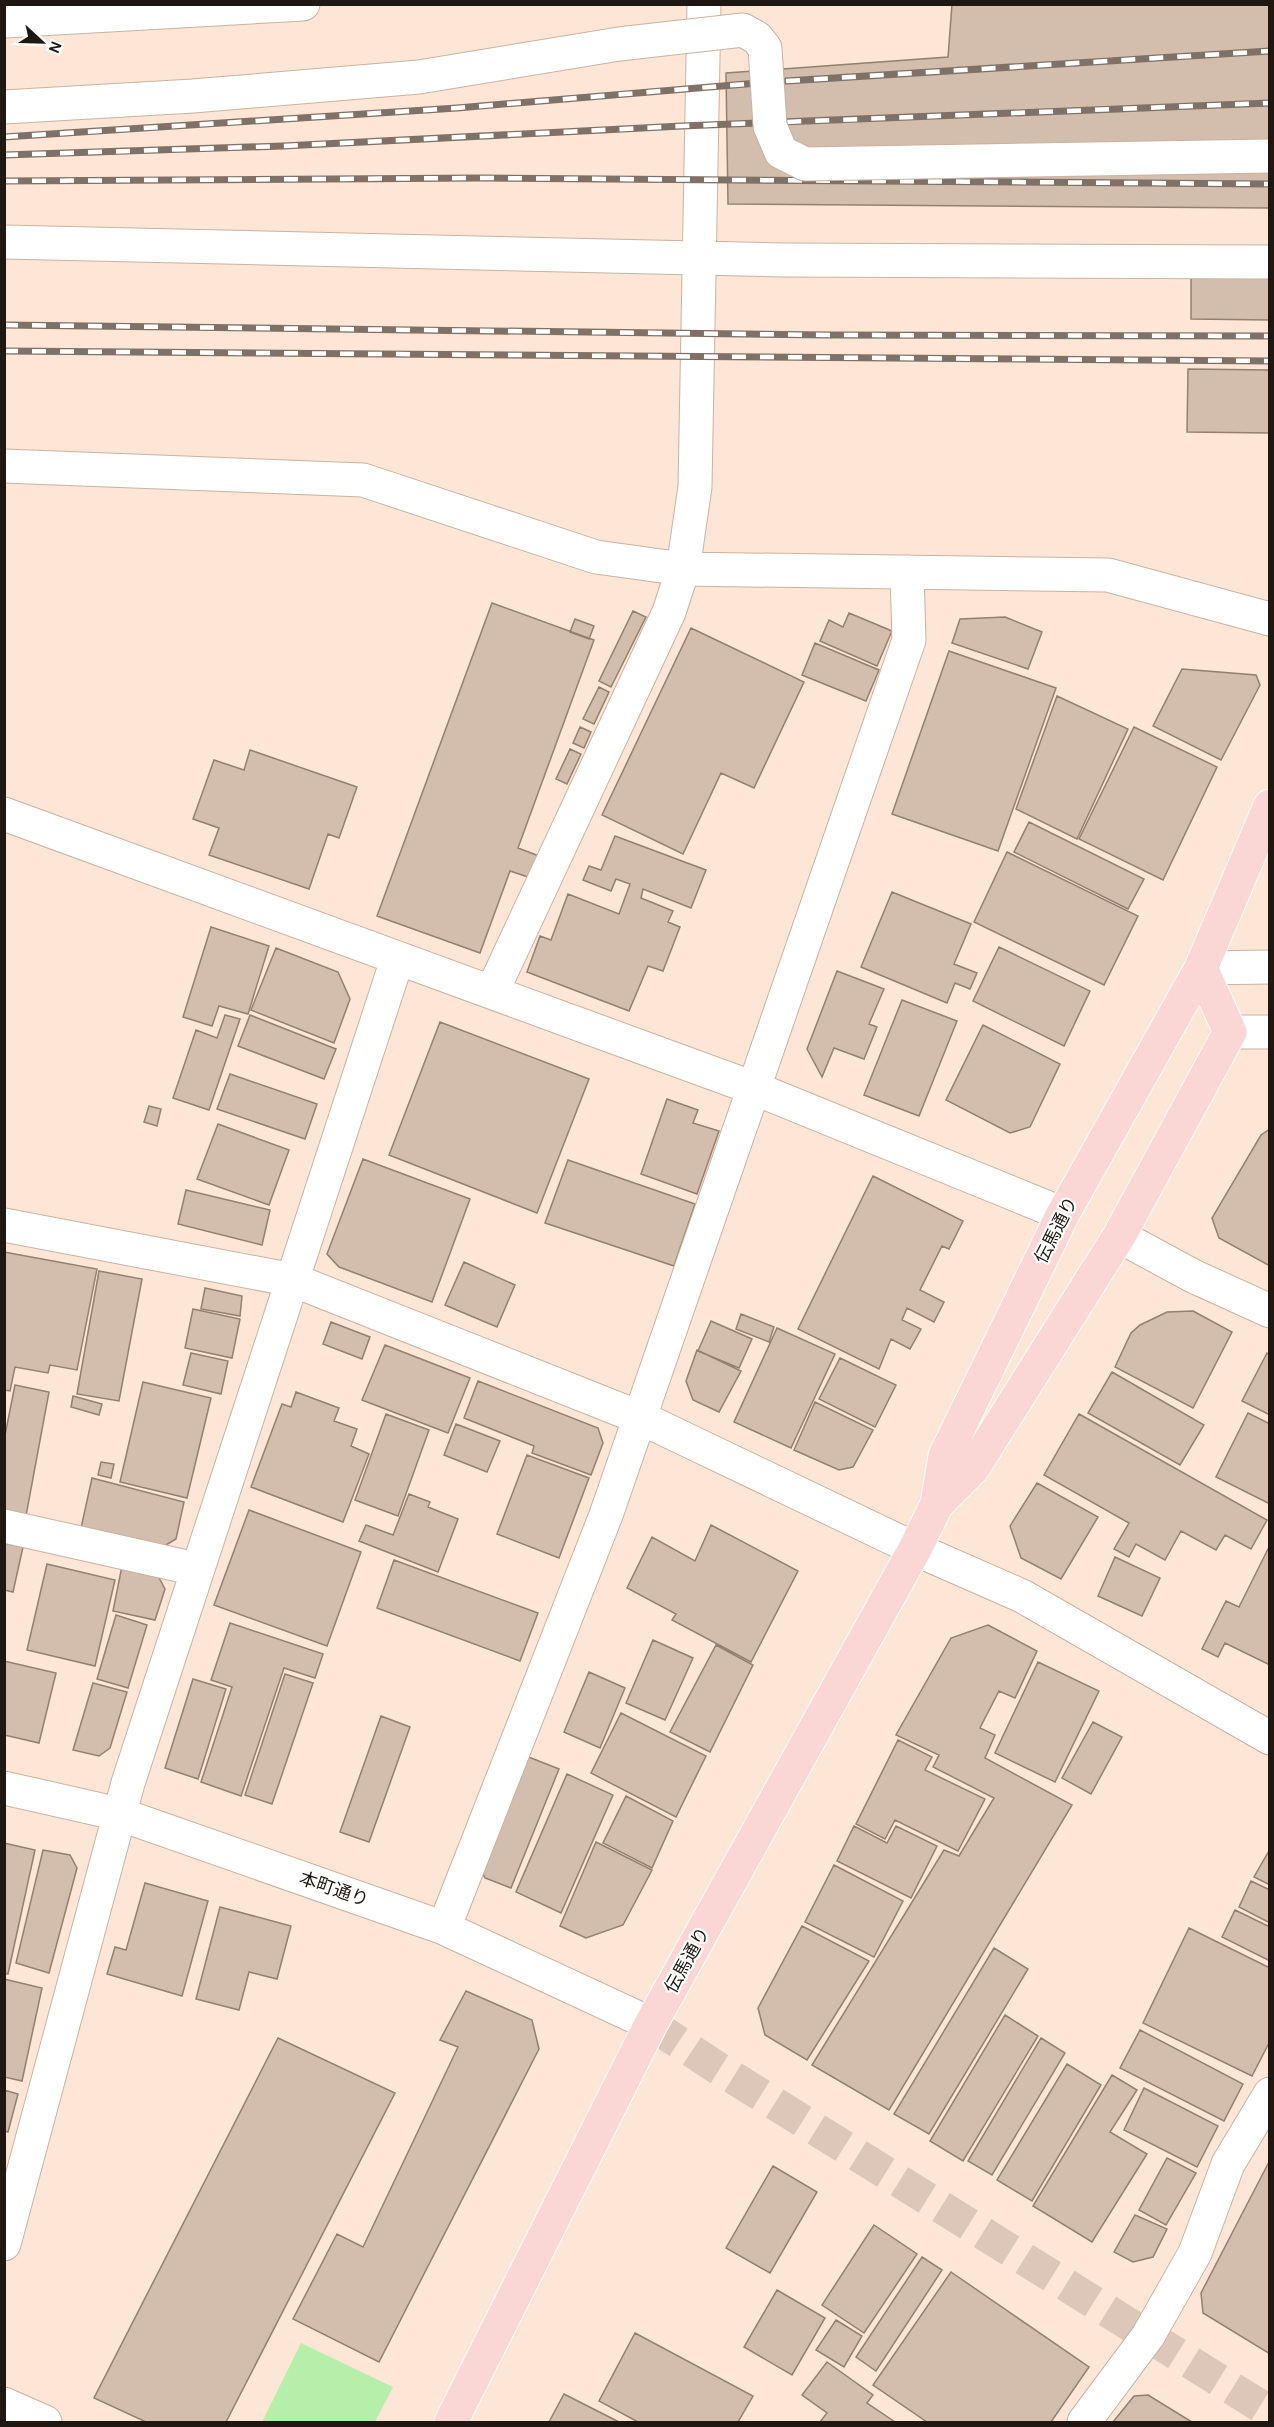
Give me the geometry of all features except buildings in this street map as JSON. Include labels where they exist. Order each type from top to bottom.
[{"type":"main road","name":"伝馬通り","points":[[451,2422],[651,2024],[915,1549],[937,1504],[945,1456],[1063,1214],[1201,968],[1269,806]]},
{"type":"main road","points":[[1201,968],[1230,1032]]},
{"type":"main road","name":"伝馬通り","points":[[937,1504],[973,1468],[1119,1236],[1230,1032]]},
{"type":"street","points":[[4,21],[74,11],[303,4]]},
{"type":"street","points":[[492,992],[669,612],[683,569],[695,487],[704,4]]},
{"type":"street","points":[[4,107],[193,96],[419,77],[619,44],[743,30],[757,38],[765,48],[770,126],[781,152],[805,164],[1269,156]]},
{"type":"street","points":[[4,242],[784,260],[1269,262]]},
{"type":"street","points":[[4,466],[363,480],[596,557],[683,569],[1108,575],[1269,619]]},
{"type":"street","points":[[444,1928],[606,1515],[756,1089],[909,640],[907,572]]},
{"type":"street","points":[[4,814],[397,960],[492,992],[756,1089],[1063,1214]]},
{"type":"street","points":[[4,2244],[119,1814],[196,1569],[397,960]]},
{"type":"street","points":[[1201,968],[1269,967]]},
{"type":"street","points":[[1230,1032],[1269,1032]]},
{"type":"street","points":[[4,1225],[293,1280],[641,1418],[915,1549],[1022,1596],[1269,1738]]},
{"type":"street","points":[[1119,1236],[1193,1276],[1269,1311]]},
{"type":"street","points":[[4,1526],[196,1569]]},
{"type":"street","name":"本町通り","points":[[4,1788],[119,1814],[444,1928],[651,2024]]},
{"type":"street","points":[[1084,2422],[1148,2336],[1195,2253],[1228,2164],[1269,2094]]},
{"type":"street","points":[[4,2404],[45,2422]]},
{"type":"green space","points":[[301,2343],[393,2387],[375,2422],[262,2422]]},
{"type":"tunnel","points":[[651,2024],[716,2067],[1270,2412]]},
{"type":"railway","points":[[4,137],[457,108],[770,82],[1270,51]]},
{"type":"railway","points":[[4,155],[283,146],[682,126],[1270,103]]},
{"type":"railway","points":[[4,181],[481,178],[1270,184]]},
{"type":"railway","points":[[4,325],[829,335],[1270,336]]},
{"type":"railway","points":[[4,351],[1270,361]]}]
